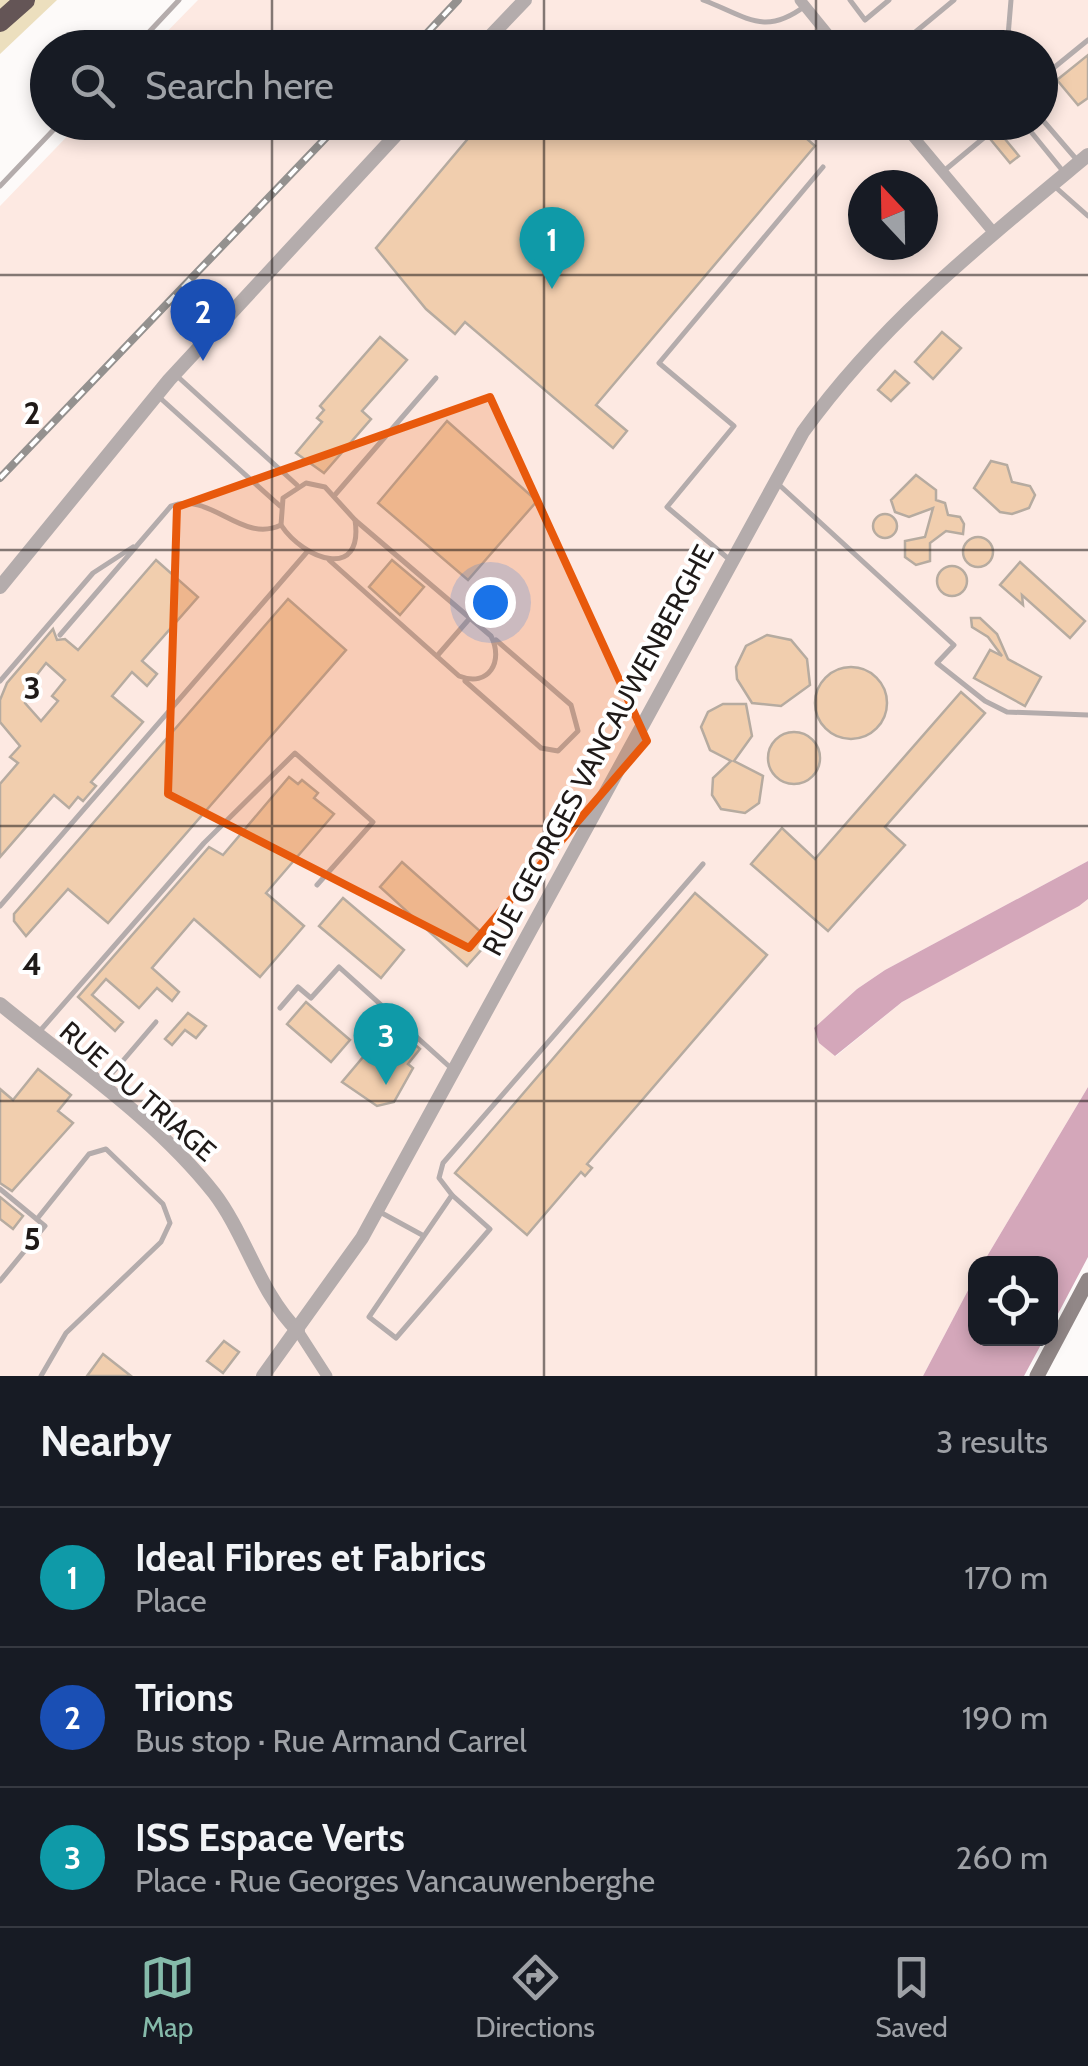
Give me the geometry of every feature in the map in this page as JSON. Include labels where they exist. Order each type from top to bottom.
[{"type":"highway","points":[[0,22],[25,0]]},
{"type":"main road","points":[[1037,1376],[1088,1280]]},
{"type":"street","points":[[496,30],[525,0]]},
{"type":"street","points":[[802,3],[824,30]]},
{"type":"street","points":[[0,587],[156,395],[391,140]]},
{"type":"street","points":[[916,140],[994,233]]},
{"type":"street","name":"RUE GEORGES VANCAUWENBERGHE","points":[[262,1376],[338,1275],[377,1211],[774,480],[819,409],[868,348],[994,233],[1084,159]]},
{"type":"street","name":"RUE DU TRIAGE","points":[[0,1004],[168,1143],[213,1192],[241,1234],[282,1315],[298,1331],[328,1376]]},
{"type":"lane","points":[[151,30],[179,0]]},
{"type":"lane","points":[[703,0],[769,25],[784,22],[802,3]]},
{"type":"lane","points":[[850,0],[865,20],[889,0]]},
{"type":"lane","points":[[918,30],[954,0]]},
{"type":"lane","points":[[1008,30],[1011,0]]},
{"type":"lane","points":[[1058,64],[1088,40]]},
{"type":"lane","points":[[1058,134],[1084,159]]},
{"type":"lane","points":[[0,186],[44,140]]},
{"type":"lane","points":[[942,172],[980,140]]},
{"type":"lane","points":[[1038,140],[1065,174]]},
{"type":"lane","points":[[730,560],[667,506],[734,426],[659,362],[823,167]]},
{"type":"lane","points":[[1052,185],[1088,216]]},
{"type":"lane","points":[[175,374],[297,485]]},
{"type":"lane","points":[[334,496],[436,378]]},
{"type":"lane","points":[[156,395],[280,506],[282,525],[307,552],[329,560],[541,748],[558,751],[571,742],[578,731],[572,705],[355,520],[334,496],[315,483],[297,485],[280,506]]},
{"type":"lane","points":[[774,480],[954,645],[936,664],[977,695],[1015,713],[1088,715]]},
{"type":"lane","points":[[60,635],[171,506],[192,502],[254,531],[282,525]]},
{"type":"lane","points":[[329,560],[350,549],[355,520]]},
{"type":"lane","points":[[0,680],[92,573],[140,542]]},
{"type":"lane","points":[[0,906],[307,552]]},
{"type":"lane","points":[[437,656],[470,618]]},
{"type":"lane","points":[[459,676],[471,681],[485,677],[497,662],[498,648],[491,636]]},
{"type":"lane","points":[[38,1035],[204,843],[295,752],[374,822],[317,885]]},
{"type":"lane","points":[[452,1194],[370,1318],[396,1338],[490,1230],[439,1178],[443,1164],[703,864]]},
{"type":"lane","points":[[280,1008],[298,987],[310,998],[338,967],[454,1070]]},
{"type":"lane","points":[[101,1086],[156,1022]]},
{"type":"lane","points":[[37,1220],[90,1154],[106,1149],[164,1204],[170,1223],[161,1242],[66,1333],[41,1376]]},
{"type":"lane","points":[[0,1188],[45,1226],[0,1281]]},
{"type":"lane","points":[[377,1211],[424,1236]]},
{"type":"highlighted area","points":[[490,397],[647,741],[469,948],[168,794],[177,507]]},
{"type":"shaded area","points":[[0,0],[57,0],[0,54]]},
{"type":"shaded area","points":[[198,0],[1088,0],[1088,861],[885,970],[814,1028],[819,1043],[836,1056],[902,1002],[1088,899],[1088,1087],[987,1256],[968,1256],[968,1290],[923,1376],[0,1376],[0,206],[64,140],[1058,140],[1058,30],[169,30]]},
{"type":"shaded area","points":[[1088,861],[1088,899],[1079,906],[902,1002],[835,1056],[819,1043],[814,1028],[885,970]]},
{"type":"shaded area","points":[[1088,1087],[1088,1257],[1058,1314],[1058,1256],[987,1256]]},
{"type":"shaded area","points":[[968,1290],[968,1346],[1040,1346],[1024,1376],[923,1376]]},
{"type":"building","points":[[1088,55],[1088,98],[1078,105],[1058,79]]},
{"type":"building","points":[[467,140],[808,140],[815,146],[596,405],[627,431],[613,448],[465,322],[455,334],[426,309],[376,248]]},
{"type":"building","points":[[991,140],[1006,140],[1019,156],[1010,163]]},
{"type":"building","points":[[942,332],[961,348],[933,379],[915,362]]},
{"type":"building","points":[[380,337],[407,360],[362,411],[371,419],[324,473],[296,453],[322,422],[317,418],[324,410],[320,406]]},
{"type":"building","points":[[895,371],[909,383],[891,401],[878,390]]},
{"type":"building","points":[[447,421],[537,501],[468,580],[378,503]]},
{"type":"building","points":[[991,461],[1007,465],[1012,482],[1030,486],[1035,495],[1029,508],[1012,514],[1000,512],[974,488]]},
{"type":"building","points":[[916,475],[936,490],[936,500],[945,503],[948,515],[960,517],[964,524],[963,534],[946,531],[930,543],[930,561],[916,565],[905,557],[905,541],[925,537],[933,508],[909,517],[895,512],[891,500]]},
{"type":"building","points":[[885,514],[897,526],[885,538],[873,526]]},
{"type":"building","points":[[978,537],[992,546],[993,552],[984,566],[978,567],[964,558],[963,552],[972,538]]},
{"type":"building","points":[[156,560],[198,597],[142,661],[157,674],[147,686],[132,672],[112,696],[143,722],[91,782],[96,786],[83,801],[78,797],[69,808],[54,795],[0,857],[0,784],[18,763],[10,757],[20,746],[0,722],[0,700],[7,683],[53,629],[57,640],[65,639],[78,650]],"holes":[[[46,663],[65,680],[52,696],[58,701],[41,721],[25,703],[26,689]]]},
{"type":"building","points":[[392,560],[424,587],[400,615],[369,587]]},
{"type":"building","points":[[1020,562],[1085,621],[1070,638],[1022,595],[1023,605],[1000,585]]},
{"type":"building","points":[[952,566],[962,571],[967,581],[962,591],[952,596],[942,591],[937,581],[942,571]]},
{"type":"building","points":[[288,599],[346,650],[108,923],[68,889],[26,936],[14,921],[14,914]]},
{"type":"building","points":[[971,618],[980,618],[997,634],[1008,659],[1041,677],[1025,706],[974,678],[990,650],[1002,656],[988,637],[972,627]]},
{"type":"building","points":[[767,635],[791,640],[807,659],[810,685],[781,706],[752,703],[737,679],[736,667],[746,646]]},
{"type":"building","points":[[851,667],[877,677],[887,703],[877,729],[851,739],[825,729],[815,703],[825,677]]},
{"type":"building","points":[[961,692],[985,713],[885,827],[905,845],[828,931],[751,864],[782,828],[815,859]]},
{"type":"building","points":[[723,704],[746,704],[752,736],[734,761],[763,776],[759,803],[745,813],[721,809],[712,795],[713,778],[731,761],[710,750],[701,727],[708,712]]},
{"type":"building","points":[[794,732],[812,740],[820,758],[812,776],[794,784],[776,776],[768,758],[776,740]]},
{"type":"building","points":[[289,777],[298,784],[302,780],[318,793],[314,798],[334,814],[266,893],[304,926],[260,977],[194,919],[152,968],[179,992],[172,1001],[157,988],[139,1008],[106,979],[92,995],[123,1022],[115,1031],[78,997],[209,847],[223,855]]},
{"type":"building","points":[[402,862],[490,940],[467,966],[380,887]]},
{"type":"building","points":[[695,893],[767,955],[587,1164],[592,1168],[585,1176],[581,1172],[527,1235],[455,1173]]},
{"type":"building","points":[[343,898],[404,950],[381,978],[319,926]]},
{"type":"building","points":[[306,1002],[350,1040],[331,1062],[287,1024]]},
{"type":"building","points":[[188,1013],[206,1026],[196,1038],[185,1030],[172,1045],[165,1039]]},
{"type":"building","points":[[391,1024],[420,1049],[408,1064],[413,1068],[394,1102],[377,1106],[342,1082]]},
{"type":"building","points":[[38,1069],[71,1095],[58,1111],[73,1123],[12,1191],[0,1183],[0,1089],[13,1100]]},
{"type":"building","points":[[0,1197],[23,1216],[13,1229],[0,1219]]},
{"type":"building","points":[[224,1341],[239,1352],[223,1373],[207,1361]]},
{"type":"building","points":[[103,1354],[131,1376],[87,1376]]},
{"type":"railway","points":[[430,30],[458,0]]},
{"type":"railway","points":[[0,478],[324,140]]},
{"type":"place","name":"Ideal Fibres et Fabrics","points":[[552,289]]},
{"type":"place","name":"Trions","points":[[203,361]]},
{"type":"place","name":"ISS Espace Verts","points":[[386,1085]]}]
